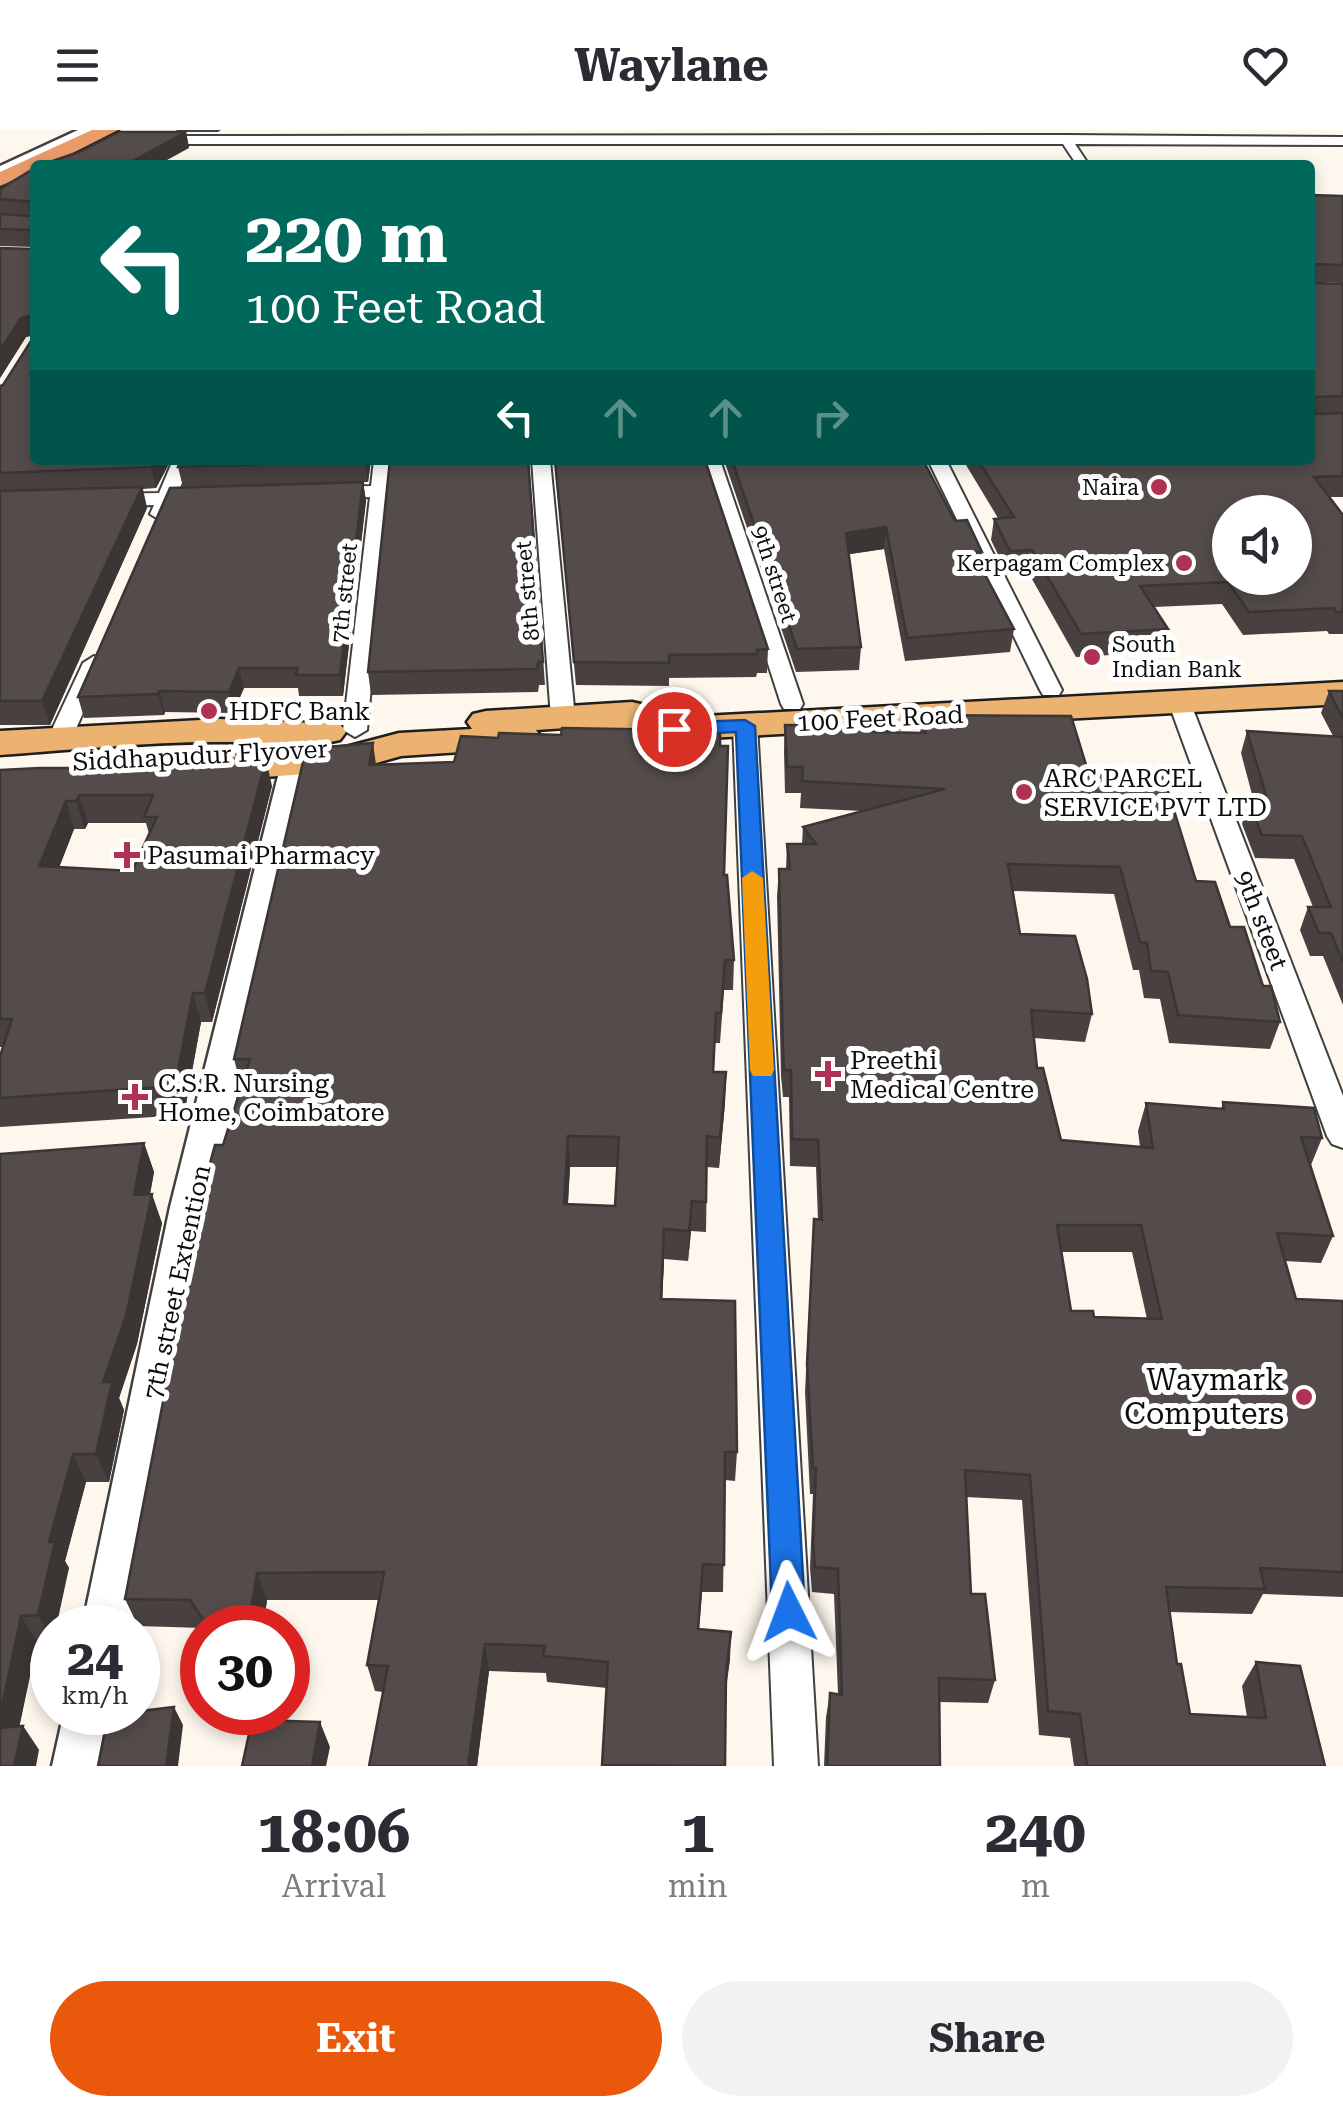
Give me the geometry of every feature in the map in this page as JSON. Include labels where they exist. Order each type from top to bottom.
[{"type":"highway","points":[[66,160],[128,134]]},
{"type":"highway","points":[[56,160],[128,134]]},
{"type":"highway","points":[[0,180],[30,169]]},
{"type":"highway","points":[[0,193],[30,180]]},
{"type":"main road","name":"100 Feet Road","points":[[178,771],[290,750],[355,730],[1343,672]]},
{"type":"main road","name":"100 Feet Road","points":[[400,745],[1343,693]]},
{"type":"main road","name":"100 Feet Road","points":[[0,744],[220,730],[290,750]]},
{"type":"main road","name":"Siddhapudur Flyover","points":[[0,754],[225,740],[290,750]]},
{"type":"main road","name":"Siddhapudur Flyover","points":[[0,767],[400,745]]},
{"type":"street","points":[[0,172],[90,130]]},
{"type":"street","points":[[78,160],[128,134],[462,145],[749,135],[924,134],[1066,139],[1194,135],[1343,141]]},
{"type":"street","points":[[924,134],[936,152]]},
{"type":"street","points":[[1194,135],[1208,152]]},
{"type":"street","points":[[1066,139],[1080,160]]},
{"type":"street","points":[[152,533],[180,465]]},
{"type":"street","name":"7th street","points":[[355,730],[383,465]]},
{"type":"street","name":"8th street","points":[[540,465],[563,718]]},
{"type":"street","name":"9th street","points":[[713,465],[792,704]]},
{"type":"street","points":[[939,465],[1051,690]]},
{"type":"street","points":[[303,494],[380,491]]},
{"type":"street","points":[[93,500],[225,497]]},
{"type":"street","points":[[60,740],[106,636]]},
{"type":"street","name":"9th steet","points":[[1180,704],[1343,1136]]},
{"type":"street","points":[[745,726],[796,1766]]},
{"type":"street","name":"7th street Extention","points":[[113,1605],[191,1208],[290,750]]},
{"type":"street","points":[[80,1766],[86,1735]]},
{"type":"building","points":[[119,132],[186,132],[134,160],[56,160]]},
{"type":"building","points":[[30,171],[30,202],[0,199],[0,189]]},
{"type":"building","points":[[1315,195],[1343,196],[1343,265],[1315,264]]},
{"type":"building","points":[[0,214],[30,216],[30,230],[0,229]]},
{"type":"building","points":[[0,248],[30,249],[30,316],[21,318],[0,350]]},
{"type":"building","points":[[1315,283],[1343,284],[1343,396],[1315,398]]},
{"type":"building","points":[[30,343],[30,465],[152,465],[0,473],[3,385]]},
{"type":"building","points":[[1315,411],[1316,414],[1343,413],[1343,476],[1314,477],[1343,515],[1343,612],[1334,608],[1249,612],[1237,595],[1312,595],[1312,495],[1212,495],[1212,583],[1140,586],[1168,629],[1081,634],[1032,550],[1010,551],[994,519],[1014,517],[981,465],[1315,465]]},
{"type":"building","points":[[389,465],[528,465],[543,662],[538,662],[537,669],[368,672]]},
{"type":"building","points":[[555,465],[707,465],[768,649],[757,650],[757,654],[669,655],[669,663],[574,662]]},
{"type":"building","points":[[734,465],[926,465],[955,521],[967,520],[982,552],[973,552],[1014,629],[907,638],[886,527],[846,533],[861,647],[797,649]]},
{"type":"building","points":[[363,482],[340,675],[295,675],[298,668],[239,668],[229,692],[159,691],[78,697],[170,488]]},
{"type":"building","points":[[142,487],[42,701],[0,701],[0,491]]},
{"type":"building","points":[[1329,691],[1343,691],[1343,719]]},
{"type":"building","points":[[923,715],[1071,716],[1087,768],[1162,772],[1196,881],[1215,882],[1230,927],[1244,927],[1263,986],[1271,986],[1280,1022],[1178,1015],[1168,972],[1151,971],[1147,943],[1140,942],[1120,867],[1008,864],[1020,934],[1075,936],[1087,979],[1092,1014],[1031,1010],[1037,1068],[1043,1068],[1061,1140],[1153,1148],[1146,1103],[1224,1109],[1223,1102],[1314,1108],[1322,1138],[1301,1137],[1333,1236],[1277,1233],[1296,1299],[1343,1301],[1343,1572],[1260,1568],[1265,1589],[1166,1587],[1177,1664],[1181,1664],[1190,1714],[1266,1718],[1256,1662],[1300,1666],[1325,1766],[1087,1766],[1080,1714],[1048,1711],[1030,1475],[965,1470],[971,1594],[985,1594],[995,1680],[939,1678],[940,1766],[827,1766],[830,1693],[842,1695],[838,1569],[815,1567],[813,1543],[816,1468],[807,1365],[814,1219],[822,1220],[818,1140],[792,1139],[791,1070],[784,1070],[779,869],[790,869],[787,844],[816,844],[803,827],[945,789],[802,781],[803,767],[787,767],[785,725],[872,726],[873,732],[926,733]],"holes":[[[1057,1225],[1141,1225],[1162,1319],[1094,1317],[1093,1311],[1071,1311]]]},
{"type":"building","points":[[682,725],[720,726],[720,746],[728,746],[724,875],[734,960],[725,960],[721,1013],[716,1013],[713,1072],[726,1072],[720,1138],[707,1136],[706,1202],[692,1201],[689,1231],[664,1229],[661,1299],[735,1301],[737,1452],[725,1452],[724,1565],[703,1564],[698,1629],[731,1632],[726,1673],[725,1766],[602,1765],[608,1662],[543,1656],[545,1646],[485,1644],[468,1766],[369,1766],[388,1666],[367,1665],[384,1572],[257,1573],[252,1605],[125,1599],[207,1174],[215,1145],[223,1145],[250,1059],[234,1059],[306,749],[373,743],[369,765],[454,762],[461,736],[561,735],[562,728],[682,730]],"holes":[[[568,1136],[619,1137],[615,1206],[564,1204]]]},
{"type":"building","points":[[1247,731],[1343,737],[1343,962],[1331,933],[1319,933],[1308,907],[1331,907],[1302,836],[1262,835],[1248,801],[1268,802]]},
{"type":"building","points":[[266,759],[205,993],[193,993],[175,1086],[0,1098],[0,1056],[12,1019],[0,1019],[0,770],[110,768],[112,763]],"holes":[[[79,795],[153,795],[144,817],[157,817],[132,871],[39,866],[66,801],[76,801]]]},
{"type":"building","points":[[144,1143],[134,1195],[152,1194],[126,1316],[103,1382],[112,1382],[96,1454],[73,1454],[49,1542],[55,1542],[40,1605],[30,1605],[30,1615],[21,1616],[0,1715],[0,1154]]},
{"type":"building","points":[[174,1707],[166,1766],[98,1766],[104,1735],[160,1735],[160,1709]]},
{"type":"building","points":[[310,1722],[320,1722],[312,1766],[242,1766],[249,1735],[310,1735]]},
{"type":"building","points":[[23,1726],[14,1766],[0,1766],[0,1728]]},
{"type":"slow traffic","points":[[752,878],[762,1070]]},
{"type":"place","name":"Naira","points":[[1159,487]]},
{"type":"place","name":"Kerpagam Complex","points":[[1184,563]]},
{"type":"place","name":"South Indian Bank","points":[[1092,657]]},
{"type":"place","name":"HDFC Bank","points":[[209,711]]},
{"type":"place","name":"ARC PARCEL SERVICE PVT LTD","points":[[1024,792]]},
{"type":"place","name":"Pasumai Pharmacy","points":[[127,855]]},
{"type":"place","name":"Preethi Medical Centre","points":[[828,1074]]},
{"type":"place","name":"C.S.R. Nursing Home, Coimbatore","points":[[135,1097]]},
{"type":"place","name":"Waymark Computers","points":[[1304,1397]]},
{"type":"route","points":[[674,729],[745,726],[789,1612]]}]
